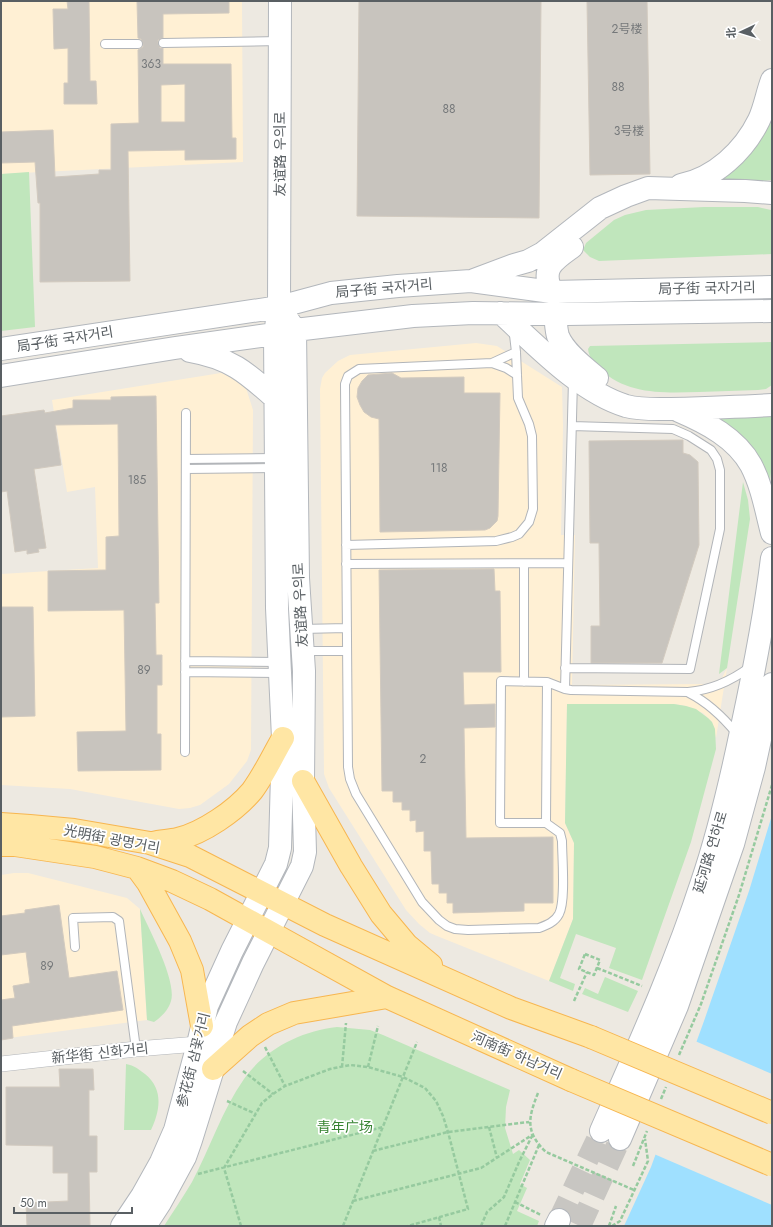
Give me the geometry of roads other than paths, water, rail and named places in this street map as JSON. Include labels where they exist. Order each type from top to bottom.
[{"type":"main road","name":"友谊路 우의로","points":[[280,1],[280,307],[285,332],[304,671],[303,781],[305,852],[302,866],[283,904]]},
{"type":"main road","points":[[669,188],[691,183],[704,177],[716,170],[738,151],[746,141],[759,119],[772,80]]},
{"type":"main road","points":[[471,281],[528,261],[543,253],[592,214],[612,202],[648,188],[772,193]]},
{"type":"main road","points":[[552,292],[548,284],[547,277],[548,269],[553,262],[617,212],[655,202],[744,200],[772,202]]},
{"type":"main road","name":"局子街 국자거리","points":[[1,349],[280,307],[331,293],[398,286],[471,281],[552,292],[772,287]]},
{"type":"main road","name":"局子街 국자거리","points":[[1,376],[285,332],[414,316],[473,313],[555,314],[772,311]]},
{"type":"main road","points":[[501,313],[573,376],[596,392],[627,406],[639,408],[684,409],[772,406]]},
{"type":"main road","points":[[555,314],[558,335],[562,344],[584,368],[599,380],[614,388],[639,397],[663,399],[693,400],[772,396]]},
{"type":"main road","name":"友谊路 우의로","points":[[262,893],[276,864],[280,848],[283,738],[277,608],[275,398],[285,332]]},
{"type":"main road","points":[[175,348],[222,359],[250,376],[275,398]]},
{"type":"main road","points":[[672,408],[700,420],[716,429],[740,449],[751,465],[757,480],[772,533]]},
{"type":"main road","name":"延河路 연하로","points":[[772,558],[762,626],[740,738],[722,816],[691,916],[652,1017],[610,1135],[677,1006],[733,844],[754,767],[772,684]]},
{"type":"main road","points":[[150,843],[178,839],[192,834],[209,826],[238,804],[252,790],[283,738]]},
{"type":"main road","points":[[303,781],[351,866],[381,914],[407,945],[446,979]]},
{"type":"main road","name":"光明街 광명거리","points":[[1,824],[74,830],[150,843],[190,856],[283,904]]},
{"type":"main road","name":"光明街 광명거리","points":[[1,845],[23,846],[94,857],[137,868],[191,890],[269,932]]},
{"type":"main road","points":[[137,868],[148,883],[182,947],[192,970],[200,1035]]},
{"type":"main road","name":"参花街 삼꽃거리","points":[[122,1226],[142,1196],[161,1162],[175,1130],[207,1006],[262,893]]},
{"type":"main road","points":[[283,904],[325,925],[511,1008],[591,1037],[772,1113]]},
{"type":"main road","name":"参花街 삼꽃거리","points":[[146,1226],[184,1157],[191,1140],[226,1022],[283,904]]},
{"type":"main road","name":"河南街 하남거리","points":[[269,932],[387,997],[571,1080],[772,1165]]},
{"type":"main road","points":[[212,1069],[250,1036],[268,1024],[294,1013],[387,997]]},
{"type":"street","name":"新华街 신화거리","points":[[1,1064],[136,1049],[200,1035]]},
{"type":"lane","points":[[163,44],[280,42]]},
{"type":"lane","points":[[105,44],[138,44]]},
{"type":"lane","points":[[346,545],[496,540],[512,538],[524,530],[529,522],[533,509],[532,436],[529,424],[518,398],[514,335],[501,313]]},
{"type":"lane","points":[[516,352],[492,363],[359,370],[348,376],[345,384],[348,767],[350,779],[356,794],[422,902],[439,920],[447,926],[455,929],[539,928],[548,925],[560,914],[563,901],[562,841],[560,832],[546,823],[500,823],[501,682],[547,682],[565,689],[688,692],[704,690],[725,683],[754,665]]},
{"type":"lane","points":[[492,363],[506,368],[517,375]]},
{"type":"lane","points":[[565,689],[573,376]]},
{"type":"lane","points":[[185,752],[186,413]]},
{"type":"lane","points":[[565,668],[690,669],[720,528],[720,470],[717,459],[710,450],[689,436],[673,429],[572,426]]},
{"type":"lane","points":[[186,459],[276,463]]},
{"type":"lane","points":[[186,469],[276,463]]},
{"type":"lane","points":[[346,564],[568,563]]},
{"type":"lane","points":[[524,564],[524,682]]},
{"type":"lane","points":[[301,629],[347,628]]},
{"type":"lane","points":[[302,651],[347,650]]},
{"type":"lane","points":[[185,661],[280,668]]},
{"type":"lane","points":[[185,672],[280,668]]},
{"type":"lane","points":[[546,823],[547,682]]},
{"type":"lane","points":[[688,692],[712,707],[740,738]]},
{"type":"lane","points":[[75,948],[72,918],[113,917],[119,921],[136,1049]]},
{"type":"water","points":[[772,815],[772,1226],[624,1226],[651,1167],[704,1021],[749,891]]},
{"type":"tunnel","points":[[559,1220],[601,1131]]},
{"type":"tunnel","points":[[580,1226],[620,1139]]},
{"type":"park label","name":"青年广场","points":[[345,1127]]}]
